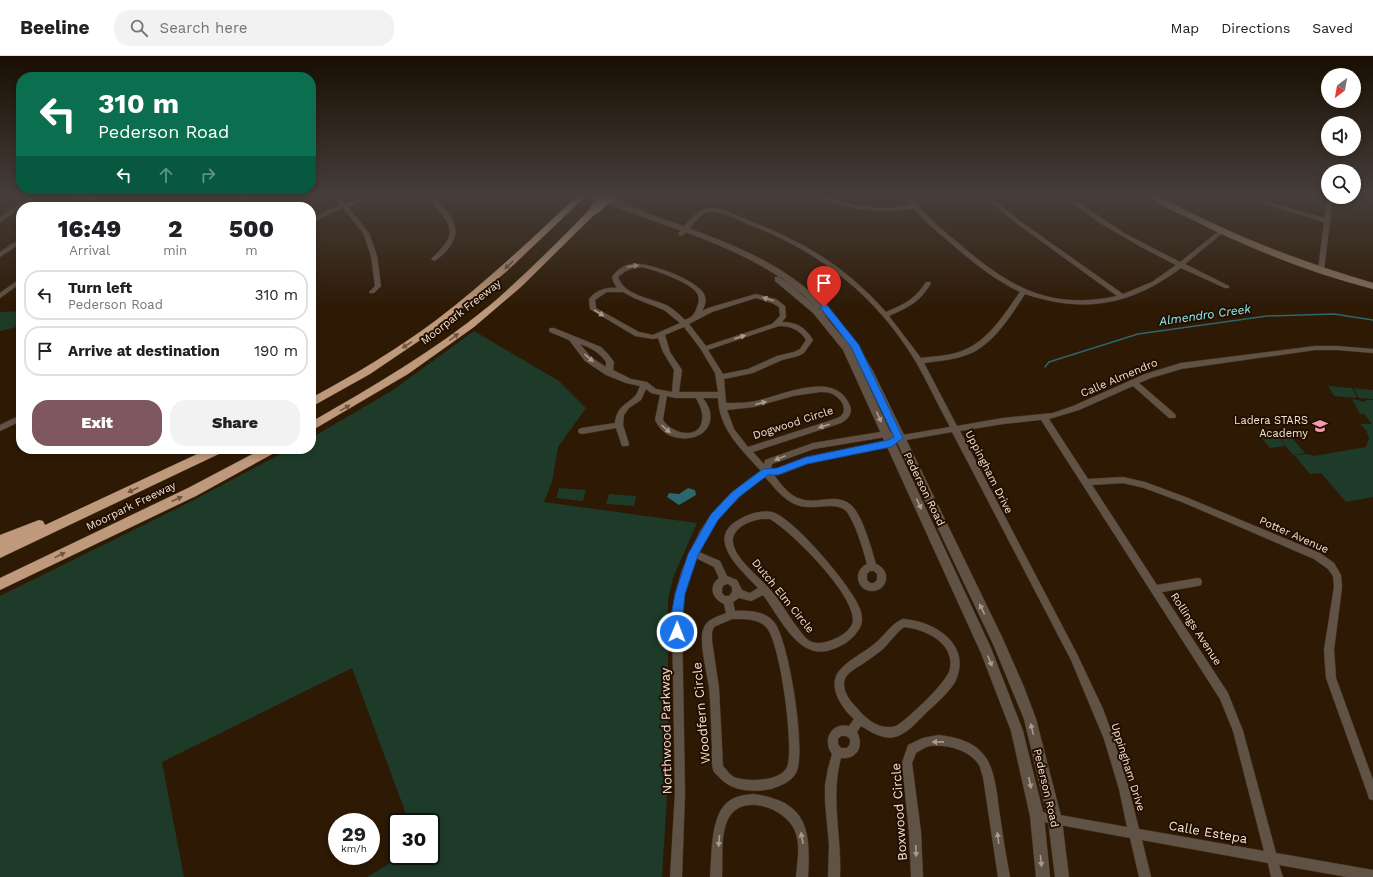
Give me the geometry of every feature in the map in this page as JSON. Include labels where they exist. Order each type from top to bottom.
[{"type":"highway","name":"Moorpark Freeway","points":[[316,400],[380,363],[454,311],[493,279],[542,233]]},
{"type":"highway","name":"Moorpark Freeway","points":[[316,424],[412,366],[491,308],[532,272],[571,233]]},
{"type":"highway","name":"Moorpark Freeway","points":[[0,552],[208,454]]},
{"type":"highway","name":"Moorpark Freeway","points":[[0,585],[192,492],[263,454]]},
{"type":"highway","points":[[0,541],[51,520],[91,509]]},
{"type":"main road","points":[[1228,233],[1321,270],[1373,286]]},
{"type":"street","points":[[366,233],[371,243],[378,286],[372,292]]},
{"type":"street","points":[[434,259],[450,244],[454,233]]},
{"type":"street","name":"Pederson Road","points":[[688,233],[728,245],[758,259],[794,281],[824,307],[855,345],[892,438],[986,652],[1017,731],[1037,816],[1043,877]]},
{"type":"street","name":"Uppingham Drive","points":[[777,233],[800,245],[839,270],[886,314],[919,361],[1077,664],[1109,738],[1136,833],[1145,877]]},
{"type":"street","points":[[946,233],[998,278],[1023,292],[1055,301],[1070,303],[1102,302],[1122,297],[1155,282],[1219,233]]},
{"type":"street","points":[[1032,233],[1122,297]]},
{"type":"street","points":[[1124,233],[1179,264],[1227,287]]},
{"type":"street","points":[[1321,270],[1325,233]]},
{"type":"street","points":[[0,255],[16,244]]},
{"type":"street","points":[[624,290],[615,277],[623,268],[640,264],[652,268],[697,289],[703,297],[703,305],[696,316]]},
{"type":"street","points":[[886,314],[913,303],[922,295],[928,283]]},
{"type":"street","points":[[0,296],[16,284]]},
{"type":"street","points":[[775,325],[783,317],[782,306],[764,297],[756,296],[696,316],[684,323],[661,335],[642,336],[593,309],[592,299],[601,292],[614,289],[624,290],[666,308],[684,323],[703,349],[720,377],[722,406],[729,427],[736,439],[784,493],[799,503],[806,504],[832,502],[844,505],[852,510],[860,527],[872,568]]},
{"type":"street","points":[[919,361],[959,355],[973,350],[983,343],[1023,292]]},
{"type":"street","points":[[703,349],[775,325],[794,325],[806,334],[810,340],[802,351],[796,354],[780,358],[750,371],[720,377]]},
{"type":"street","points":[[552,330],[572,339],[592,344],[602,351],[610,362],[609,373]]},
{"type":"street","points":[[661,335],[667,352],[677,368],[675,395]]},
{"type":"street","points":[[572,339],[588,359],[609,373],[644,384],[654,391],[675,395],[721,395]]},
{"type":"street","name":"Calle Almendro","points":[[892,438],[1044,418],[1076,408],[1133,382],[1181,366],[1315,348],[1373,351]]},
{"type":"street","points":[[1133,382],[1172,416]]},
{"type":"street","points":[[624,444],[619,425],[620,414],[626,406],[638,398],[644,384]]},
{"type":"street","name":"Dogwood Circle","points":[[722,406],[757,404],[793,392],[819,389],[837,394],[847,406],[847,413],[838,421],[746,450]]},
{"type":"street","points":[[664,394],[658,420],[664,430],[678,437],[693,435],[700,431],[705,423],[705,409],[699,396]]},
{"type":"street","name":"Rollings Avenue","points":[[1044,418],[1210,672],[1232,714],[1277,877]]},
{"type":"street","points":[[1,425],[16,420]]},
{"type":"street","points":[[582,431],[619,425]]},
{"type":"street","name":"Pederson Road","points":[[892,438],[998,641],[1018,688],[1030,719],[1055,820],[1062,877]]},
{"type":"street","name":"Northwood Parkway","points":[[766,472],[768,462],[813,446],[892,438]]},
{"type":"street","name":"Northwood Parkway","points":[[676,877],[680,793],[677,616],[680,594],[693,554],[714,517],[735,494],[766,472],[778,472],[806,461],[892,438]]},
{"type":"street","name":"Potter Avenue","points":[[1087,482],[1123,480],[1155,488],[1317,556],[1331,566],[1337,575],[1338,586],[1329,650],[1331,678],[1373,795]]},
{"type":"street","name":"Dutch Elm Circle","points":[[770,515],[783,522],[793,531],[824,563],[842,587],[857,609],[858,619],[854,630],[841,641],[830,647],[821,648],[810,646],[799,638],[765,589],[730,551],[727,540],[732,529],[743,520],[755,516],[770,515]]},
{"type":"street","points":[[693,554],[717,564],[725,581]]},
{"type":"street","points":[[725,581],[734,583],[737,589],[737,593],[734,597],[728,600],[719,596],[716,591],[718,585],[725,581]]},
{"type":"street","points":[[1155,589],[1198,582]]},
{"type":"street","points":[[737,593],[751,597],[765,589]]},
{"type":"street","points":[[728,600],[731,615]]},
{"type":"street","name":"Woodfern Circle","points":[[731,615],[754,616],[765,620],[773,627],[785,669],[795,749],[792,768],[785,779],[770,784],[744,785],[727,778],[718,768],[714,688],[707,642],[707,631],[711,624],[731,615]]},
{"type":"street","points":[[904,623],[923,625],[949,645],[956,663],[955,671],[951,680],[904,726],[895,732],[886,733],[878,731],[860,720],[842,697],[839,683],[841,676],[878,646],[896,628],[904,623]]},
{"type":"street","points":[[850,733],[860,720]]},
{"type":"street","points":[[839,731],[850,733],[855,740],[854,748],[846,754],[838,752],[832,742],[834,735],[839,731]]},
{"type":"street","name":"Boxwood Circle","points":[[917,877],[915,832],[907,763],[912,749],[924,743],[940,741],[959,744],[970,750],[983,761],[988,777],[1004,877]]},
{"type":"street","points":[[834,877],[834,838],[830,814],[829,792],[832,770],[838,752]]},
{"type":"street","points":[[716,877],[721,823],[725,813],[730,806],[742,801],[754,800],[766,801],[781,807],[790,813],[796,821],[800,828],[804,843],[802,877]]},
{"type":"street","name":"Calle Estepa","points":[[1037,816],[1373,876]]},
{"type":"green space","points":[[16,311],[16,327],[0,331],[0,312]]},
{"type":"green space","points":[[474,331],[559,381],[586,408],[558,447],[552,482],[544,502],[697,523],[673,578],[668,600],[668,779],[662,877],[367,877],[388,864],[440,865],[440,813],[406,813],[352,668],[162,762],[184,877],[0,877],[0,596],[190,502],[281,454],[316,454],[316,435],[393,390]]},
{"type":"green space","points":[[1328,386],[1352,388],[1357,398],[1334,396]]},
{"type":"green space","points":[[1353,388],[1373,390],[1373,399],[1359,398]]},
{"type":"green space","points":[[1352,399],[1366,402],[1366,400],[1373,400],[1373,497],[1346,502],[1321,473],[1310,474],[1294,455],[1308,454],[1314,456],[1366,447],[1369,438],[1366,430],[1360,424],[1372,424],[1364,414],[1360,414]]},
{"type":"green space","points":[[1272,430],[1285,446],[1270,448],[1257,432]]},
{"type":"green space","points":[[1292,438],[1305,453],[1293,455],[1280,439]]},
{"type":"green space","points":[[559,488],[586,490],[583,501],[556,498]]},
{"type":"green space","points":[[609,494],[636,496],[634,506],[606,504]]},
{"type":"water","points":[[688,488],[695,490],[696,495],[679,505],[667,497],[669,493],[679,494]]},
{"type":"waterway","name":"Almendro Creek","points":[[1045,367],[1049,362],[1138,334],[1267,316],[1334,314],[1373,320]]},
{"type":"place","name":"Ladera STARS Academy","points":[[1320,426]]},
{"type":"route","points":[[677,632],[677,616],[680,594],[686,570],[703,534],[714,517],[735,494],[766,472],[778,472],[806,461],[891,443],[899,438],[855,345],[824,307]]}]
